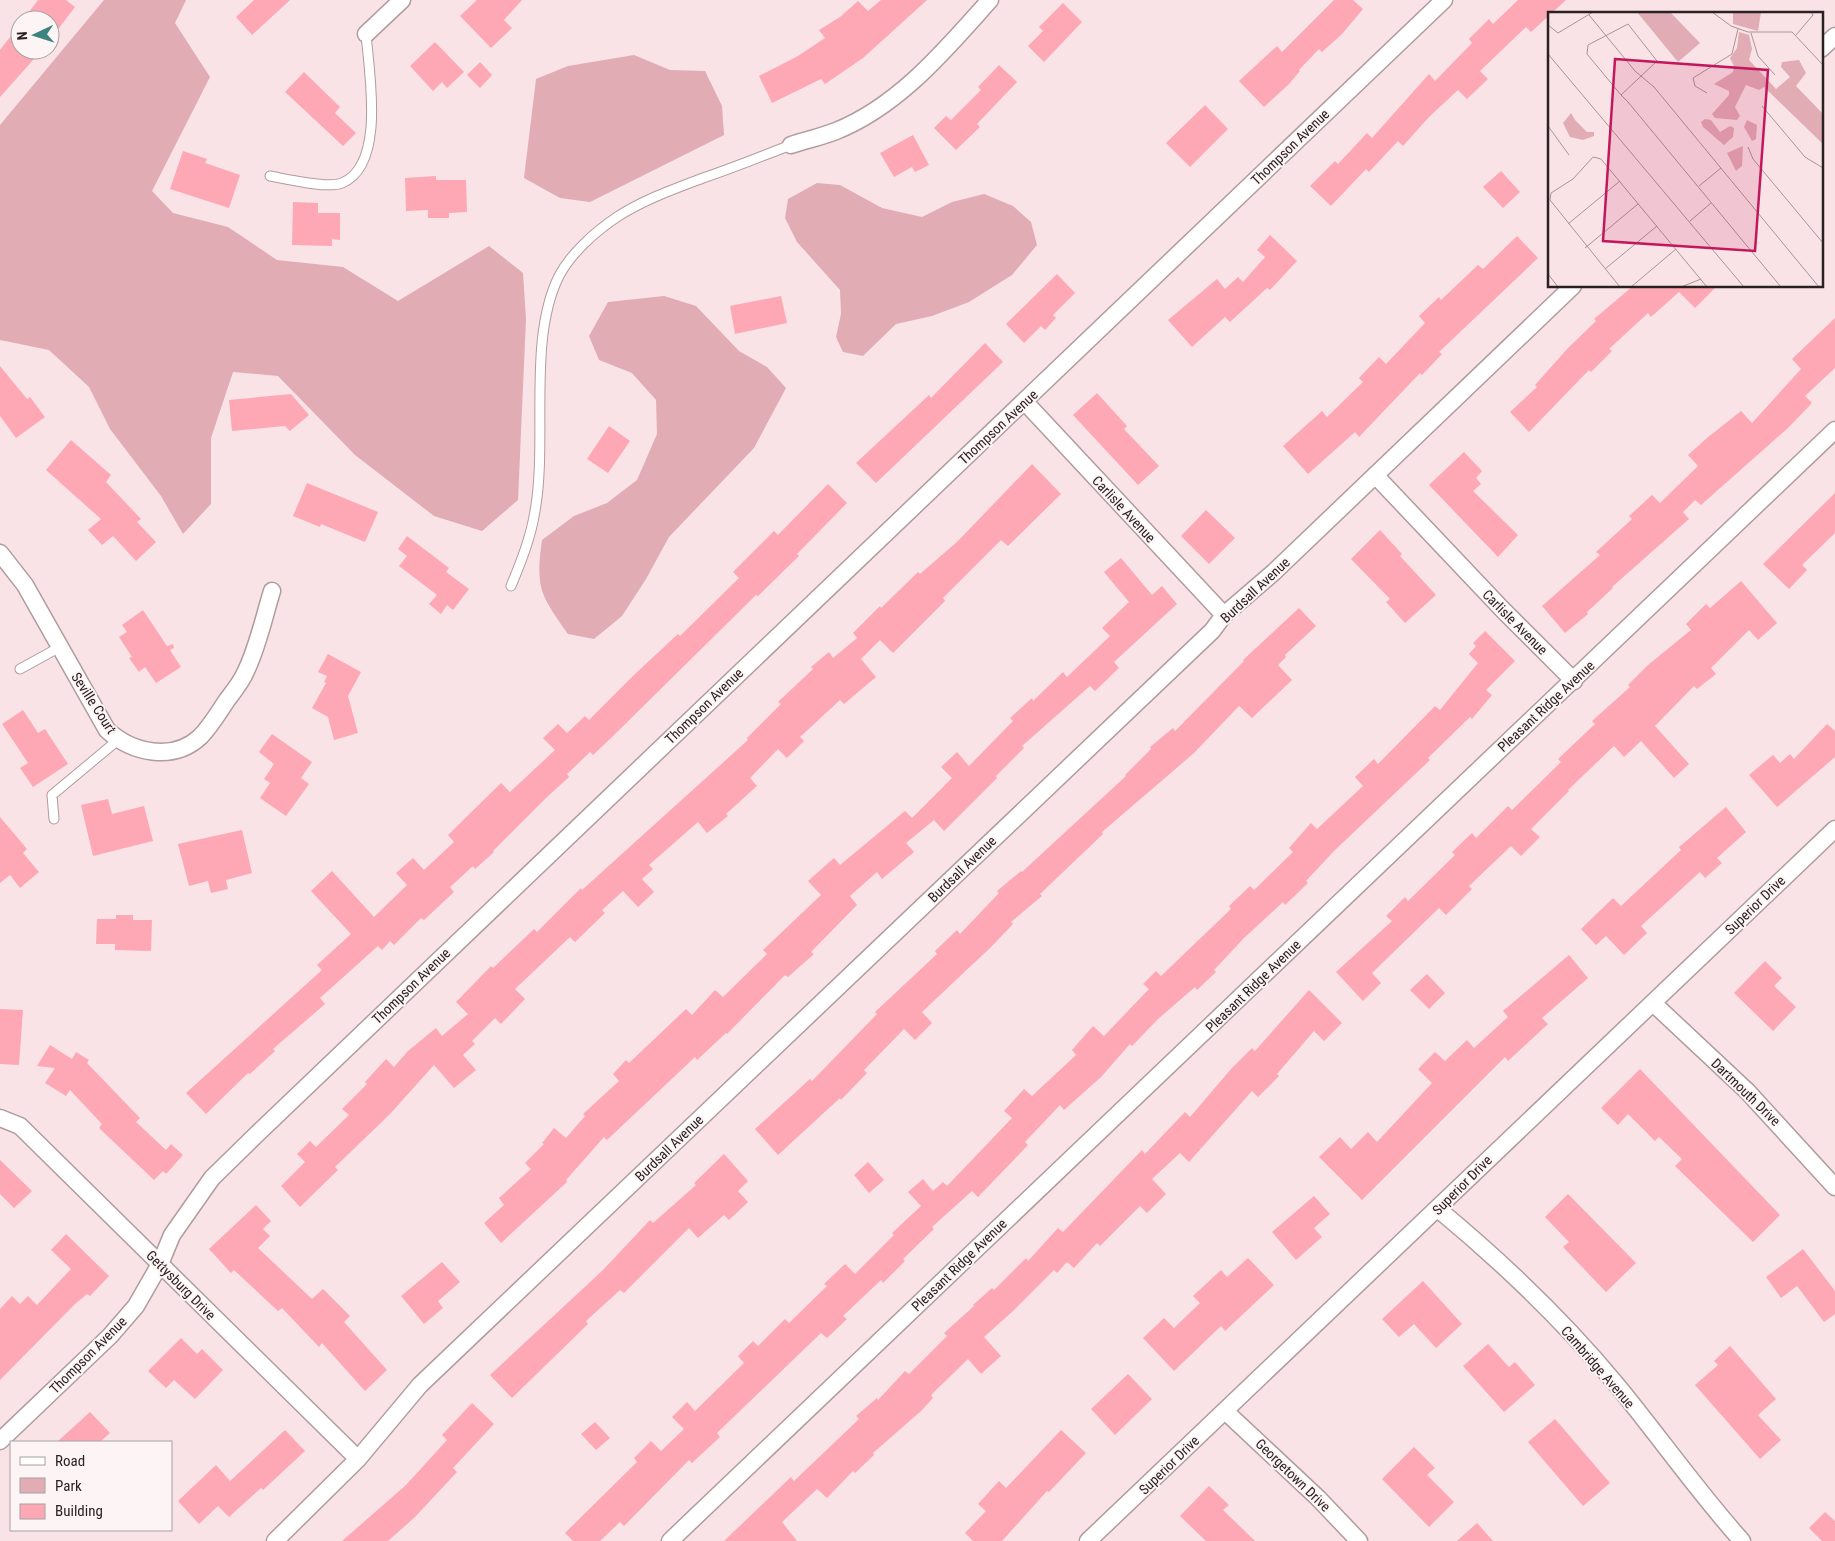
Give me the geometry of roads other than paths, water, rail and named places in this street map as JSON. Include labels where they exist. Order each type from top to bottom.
[{"type":"street","points":[[366,34],[402,0]]},
{"type":"street","points":[[791,145],[836,131],[873,111],[912,82],[940,55],[990,0]]},
{"type":"street","name":"Thompson Avenue","points":[[0,1441],[110,1336],[136,1306],[160,1264],[172,1235],[212,1178],[1444,0]]},
{"type":"street","points":[[1822,48],[1835,36]]},
{"type":"street","name":"Burdsall Avenue","points":[[275,1541],[358,1459],[420,1385],[1205,638],[1224,615],[1274,572],[1571,288]]},
{"type":"street","name":"Carlisle Avenue","points":[[1025,402],[1224,615]]},
{"type":"street","name":"Pleasant Ridge Avenue","points":[[670,1541],[1574,681],[1835,430]]},
{"type":"street","name":"Carlisle Avenue","points":[[1375,475],[1502,609],[1574,681]]},
{"type":"street","name":"Seville Court","points":[[0,553],[25,585],[107,730],[118,740],[131,747],[153,752],[172,751],[199,738],[210,726],[246,672],[272,591]]},
{"type":"street","name":"Superior Drive","points":[[1088,1541],[1835,829]]},
{"type":"street","name":"Dartmouth Drive","points":[[1652,1003],[1747,1091],[1835,1187]]},
{"type":"street","name":"Gettysburg Drive","points":[[0,1118],[20,1126],[358,1459]]},
{"type":"street","name":"Cambridge Avenue","points":[[1438,1209],[1535,1296],[1603,1369],[1710,1505],[1742,1541]]},
{"type":"street","name":"Georgetown Drive","points":[[1225,1411],[1318,1498],[1359,1541]]},
{"type":"lane","points":[[270,176],[310,184],[341,184],[357,173],[368,151],[372,102],[366,34]]},
{"type":"lane","points":[[511,586],[522,560],[535,511],[540,452],[541,360],[549,304],[560,274],[584,244],[617,216],[666,192],[791,145]]},
{"type":"lane","points":[[20,669],[60,648]]},
{"type":"lane","points":[[54,820],[52,795],[118,740]]}]
